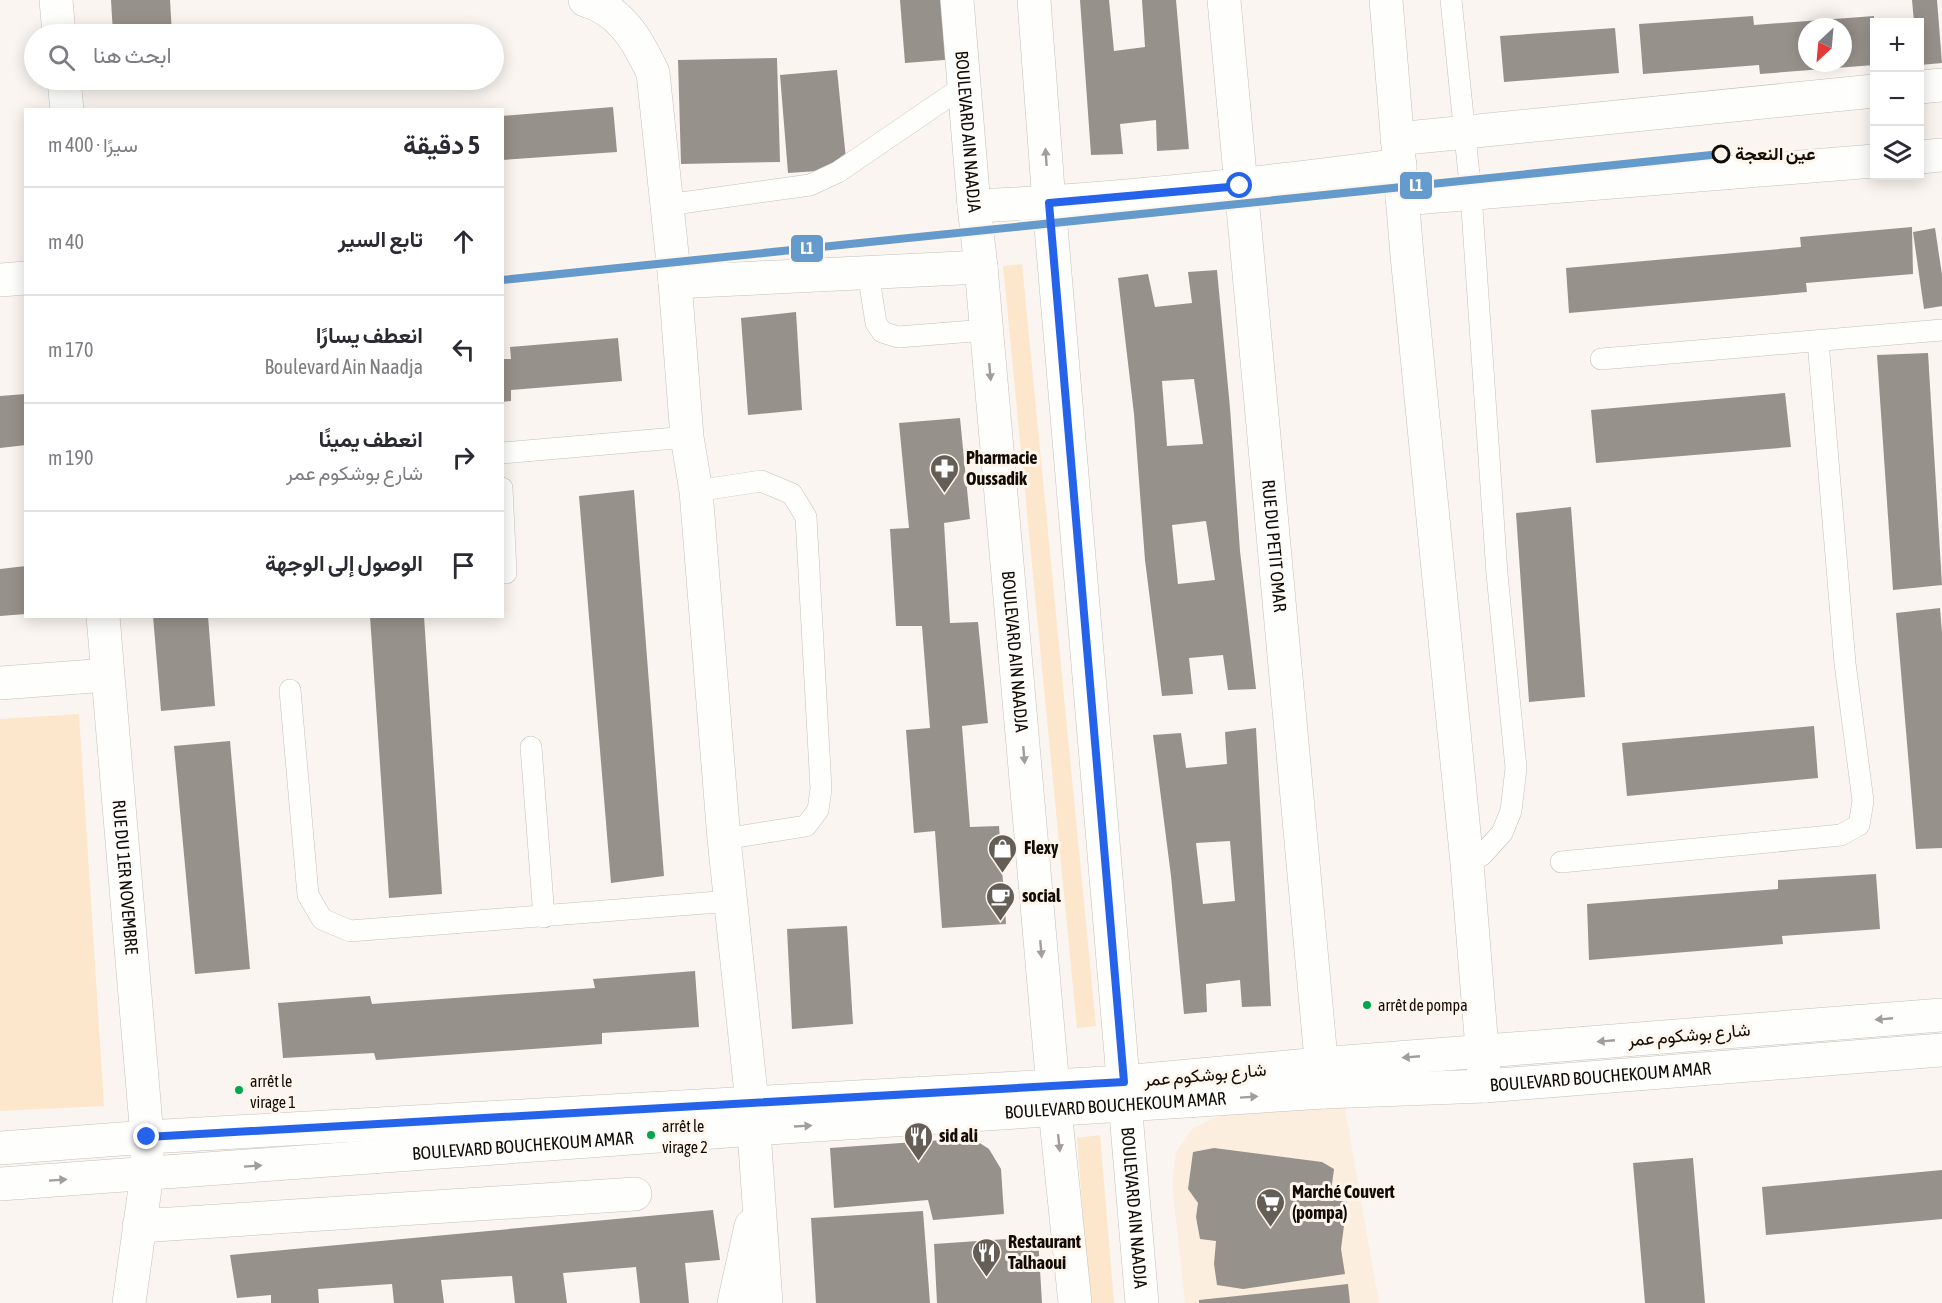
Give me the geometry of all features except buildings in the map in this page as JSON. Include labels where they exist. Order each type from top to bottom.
[{"type":"street","points":[[56,0],[58,24]]},
{"type":"street","points":[[585,0],[619,18],[639,43],[653,73],[675,282],[687,437],[696,491],[724,839],[753,1116],[766,1303]]},
{"type":"street","name":"BOULEVARD AIN NAADJA","points":[[957,0],[1054,1098],[1075,1303]]},
{"type":"street","name":"BOULEVARD AIN NAADJA","points":[[1034,0],[1049,203],[1142,1303]]},
{"type":"street","name":"RUE DU PETIT OMAR","points":[[1224,0],[1322,1078]]},
{"type":"street","points":[[1386,0],[1402,199],[1467,863],[1485,1086]]},
{"type":"street","points":[[1924,87],[1942,85]]},
{"type":"street","points":[[65,90],[67,108]]},
{"type":"street","points":[[974,206],[1049,203],[1240,186],[1399,152],[1464,132],[1870,91]]},
{"type":"street","points":[[1924,157],[1942,155]]},
{"type":"street","points":[[1402,199],[1870,161]]},
{"type":"street","points":[[675,282],[981,267]]},
{"type":"street","points":[[0,280],[24,278]]},
{"type":"street","name":"RUE DU 1ER NOVEMBRE","points":[[103,618],[147,1137],[147,1174],[129,1303]]},
{"type":"street","points":[[0,683],[107,675]]},
{"type":"street","name":"شارع بوشكوم عمر","points":[[0,1148],[147,1137],[753,1116],[1125,1094],[1322,1078],[1482,1051],[1942,1015]]},
{"type":"street","name":"BOULEVARD BOUCHEKOUM AMAR","points":[[1322,1078],[1485,1086],[1942,1050]]},
{"type":"street","name":"BOULEVARD BOUCHEKOUM AMAR","points":[[0,1184],[147,1174],[753,1116]]},
{"type":"street","points":[[734,1303],[759,1188]]},
{"type":"street","points":[[140,1226],[635,1194]]},
{"type":"lane","points":[[1451,0],[1471,194],[1497,574],[1516,768],[1511,811],[1502,833],[1482,855],[1467,863]]},
{"type":"lane","points":[[667,205],[810,185],[838,172],[964,86]]},
{"type":"lane","points":[[868,272],[876,323],[882,332],[898,337],[986,330]]},
{"type":"lane","points":[[1601,359],[1942,330]]},
{"type":"lane","points":[[1562,862],[1841,835],[1859,825],[1863,801],[1845,663],[1818,341]]},
{"type":"lane","points":[[504,453],[687,437]]},
{"type":"lane","points":[[696,491],[761,481],[792,494],[806,517],[821,789],[818,810],[806,826],[724,839]]},
{"type":"lane","points":[[504,530],[506,573]]},
{"type":"lane","points":[[290,690],[308,896],[322,919],[350,931],[544,918],[732,901]]},
{"type":"lane","points":[[531,747],[544,918]]},
{"type":"shaded area","points":[[1022,264],[1096,1026],[1077,1028],[1003,266]]},
{"type":"shaded area","points":[[79,714],[104,1106],[0,1111],[0,719]]},
{"type":"shaded area","points":[[1344,1103],[1379,1303],[1185,1303],[1172,1185],[1176,1152],[1193,1128],[1224,1114]]},
{"type":"shaded area","points":[[1100,1135],[1114,1303],[1090,1303],[1077,1138]]},
{"type":"transit line","name":"L1","points":[[504,280],[1721,154]]},
{"type":"place","name":"عين النعجة","points":[[1721,154]]},
{"type":"place","name":"Pharmacie Oussadik","points":[[945,494]]},
{"type":"place","name":"Flexy","points":[[1003,874]]},
{"type":"place","name":"social","points":[[1001,922]]},
{"type":"place","name":"arrêt de pompa","points":[[1367,1005]]},
{"type":"place","name":"arrêt le virage 1","points":[[239,1090]]},
{"type":"place","name":"arrêt le virage 2","points":[[651,1135]]},
{"type":"place","name":"sid ali","points":[[918,1162]]},
{"type":"place","name":"Marché Couvert (pompa)","points":[[1271,1228]]},
{"type":"place","name":"Restaurant Talhaoui","points":[[987,1278]]},
{"type":"route","points":[[147,1137],[1124,1082],[1049,203],[1240,186]]}]
